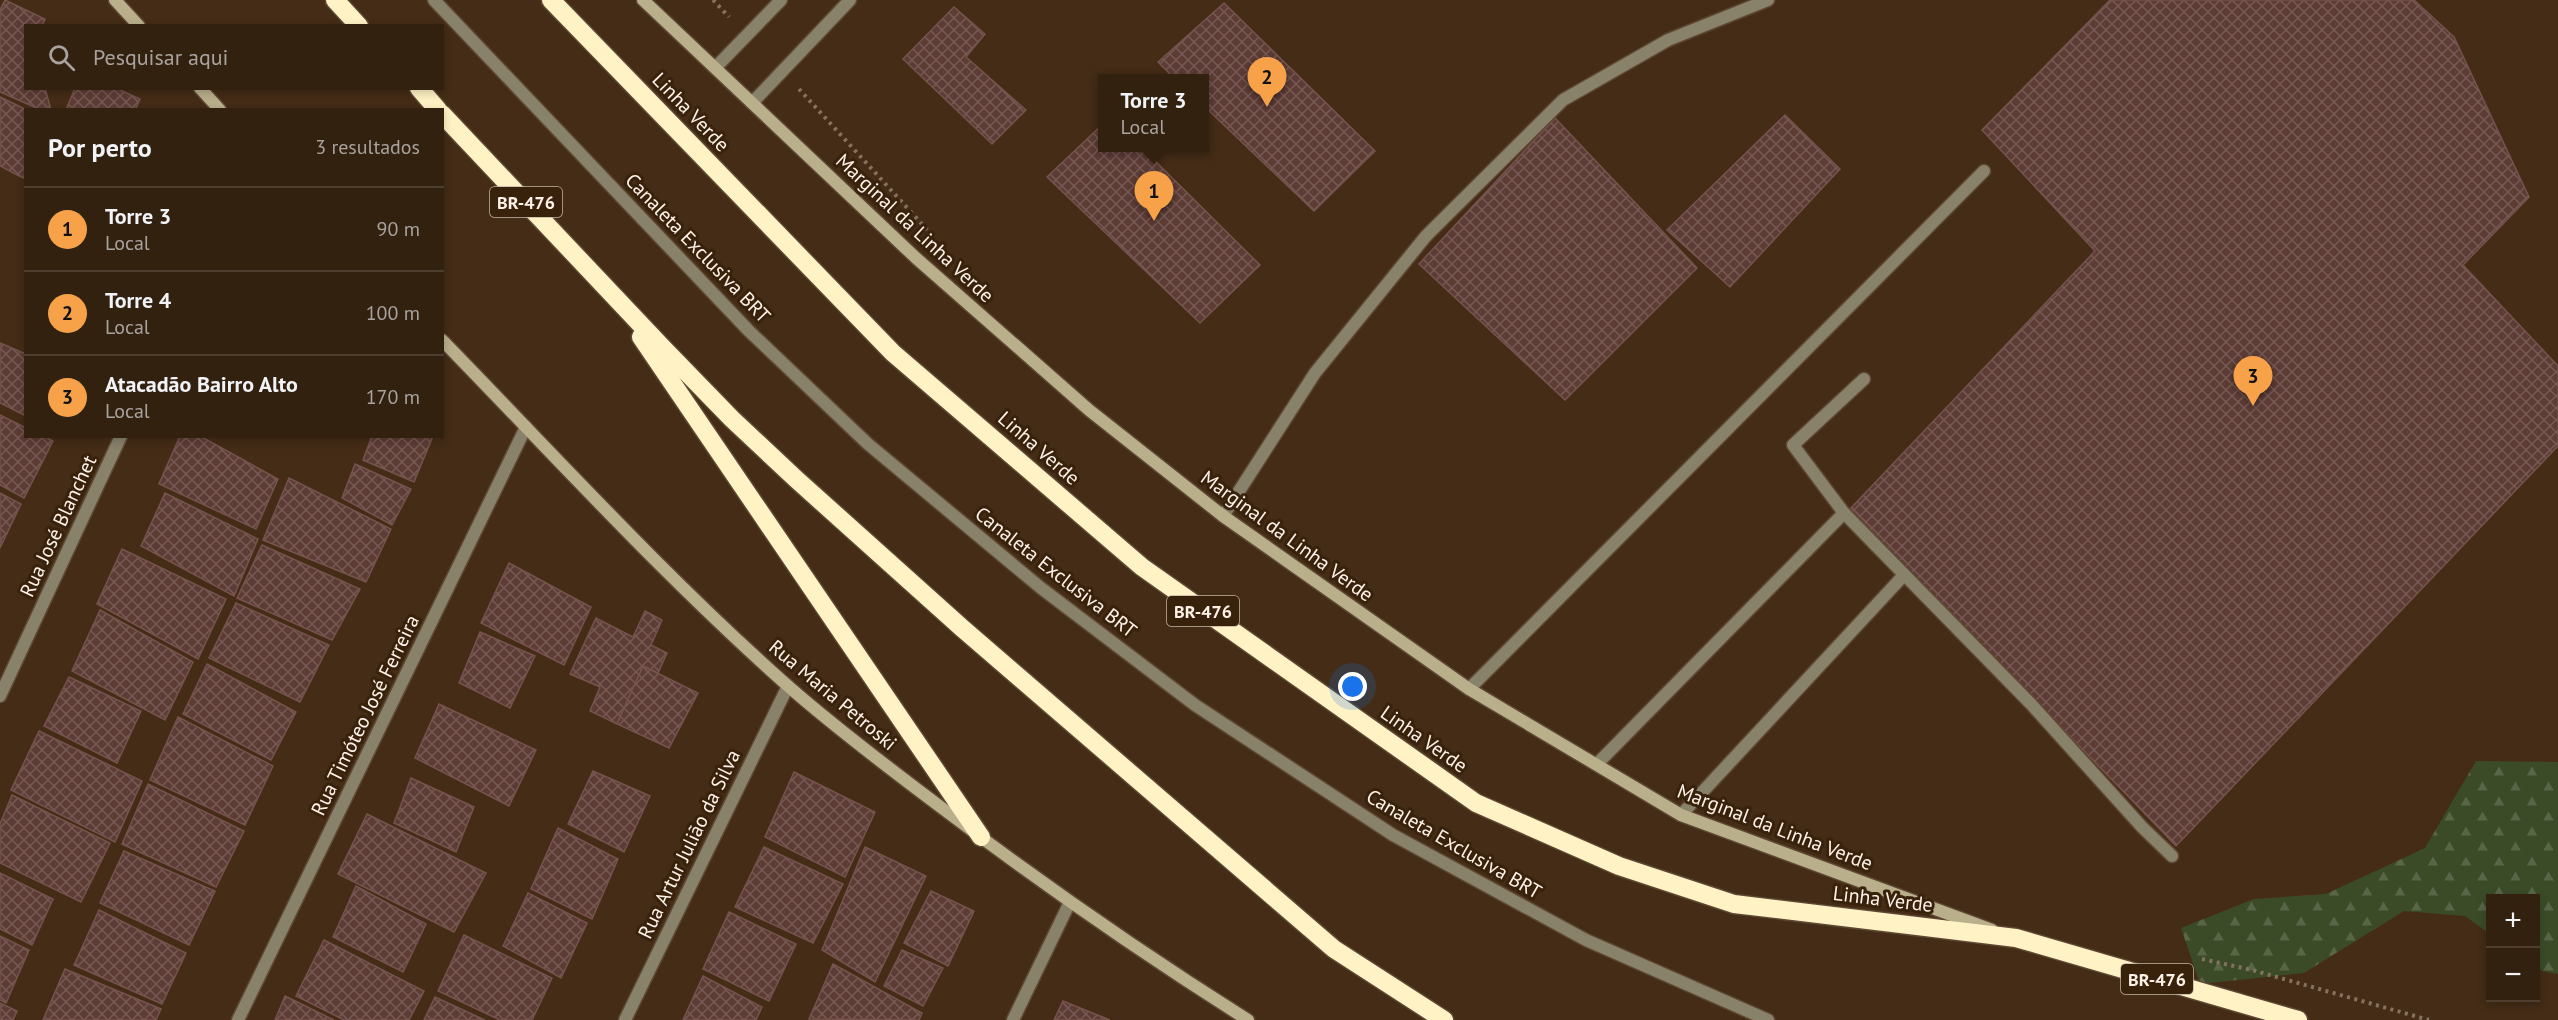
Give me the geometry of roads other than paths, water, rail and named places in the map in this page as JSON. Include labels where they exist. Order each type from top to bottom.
[{"type":"highway","points":[[335,0],[357,24]]},
{"type":"highway","name":"Linha Verde","points":[[551,0],[893,353],[1142,567],[1476,803],[1619,866],[1734,904],[2016,938],[2298,1020]]},
{"type":"highway","points":[[420,90],[436,108]]},
{"type":"highway","name":"BR-476","points":[[444,116],[732,418],[962,628],[1334,949],[1444,1020]]},
{"type":"highway","points":[[610,291],[981,837]]},
{"type":"main road","points":[[115,0],[137,24]]},
{"type":"main road","name":"Marginal da Linha Verde","points":[[643,0],[924,266],[1089,410],[1223,516],[1469,689],[1681,815],[2016,938]]},
{"type":"main road","points":[[202,90],[218,108]]},
{"type":"main road","name":"Rua Maria Petroski","points":[[444,342],[656,561],[788,686],[869,753],[1070,902],[1172,972],[1248,1020]]},
{"type":"street","name":"Canaleta Exclusiva BRT","points":[[434,0],[749,331],[868,444],[1059,602],[1195,705],[1393,836],[1586,940],[1768,1020]]},
{"type":"street","points":[[715,68],[781,0]]},
{"type":"street","points":[[752,103],[850,0]]},
{"type":"street","points":[[1223,516],[1315,373],[1426,236],[1563,100],[1668,40],[1768,0]]},
{"type":"street","points":[[1469,689],[1984,171]]},
{"type":"street","points":[[1864,379],[1793,445],[1844,513],[2031,704],[2142,827],[2172,856]]},
{"type":"street","name":"Rua Timóteo José Ferreira","points":[[238,1020],[526,427]]},
{"type":"street","name":"Rua José Blanchet","points":[[0,696],[120,438]]},
{"type":"street","points":[[1597,764],[1844,513]]},
{"type":"street","points":[[1681,815],[1904,575]]},
{"type":"street","name":"Rua Artur Julião da Silva","points":[[626,1020],[788,686]]},
{"type":"street","points":[[1013,1020],[1070,902]]},
{"type":"place","name":"Torre 4","points":[[1267,107]]},
{"type":"place","name":"Torre 3","points":[[1154,221]]},
{"type":"place","name":"Atacadão Bairro Alto","points":[[2253,406]]}]
